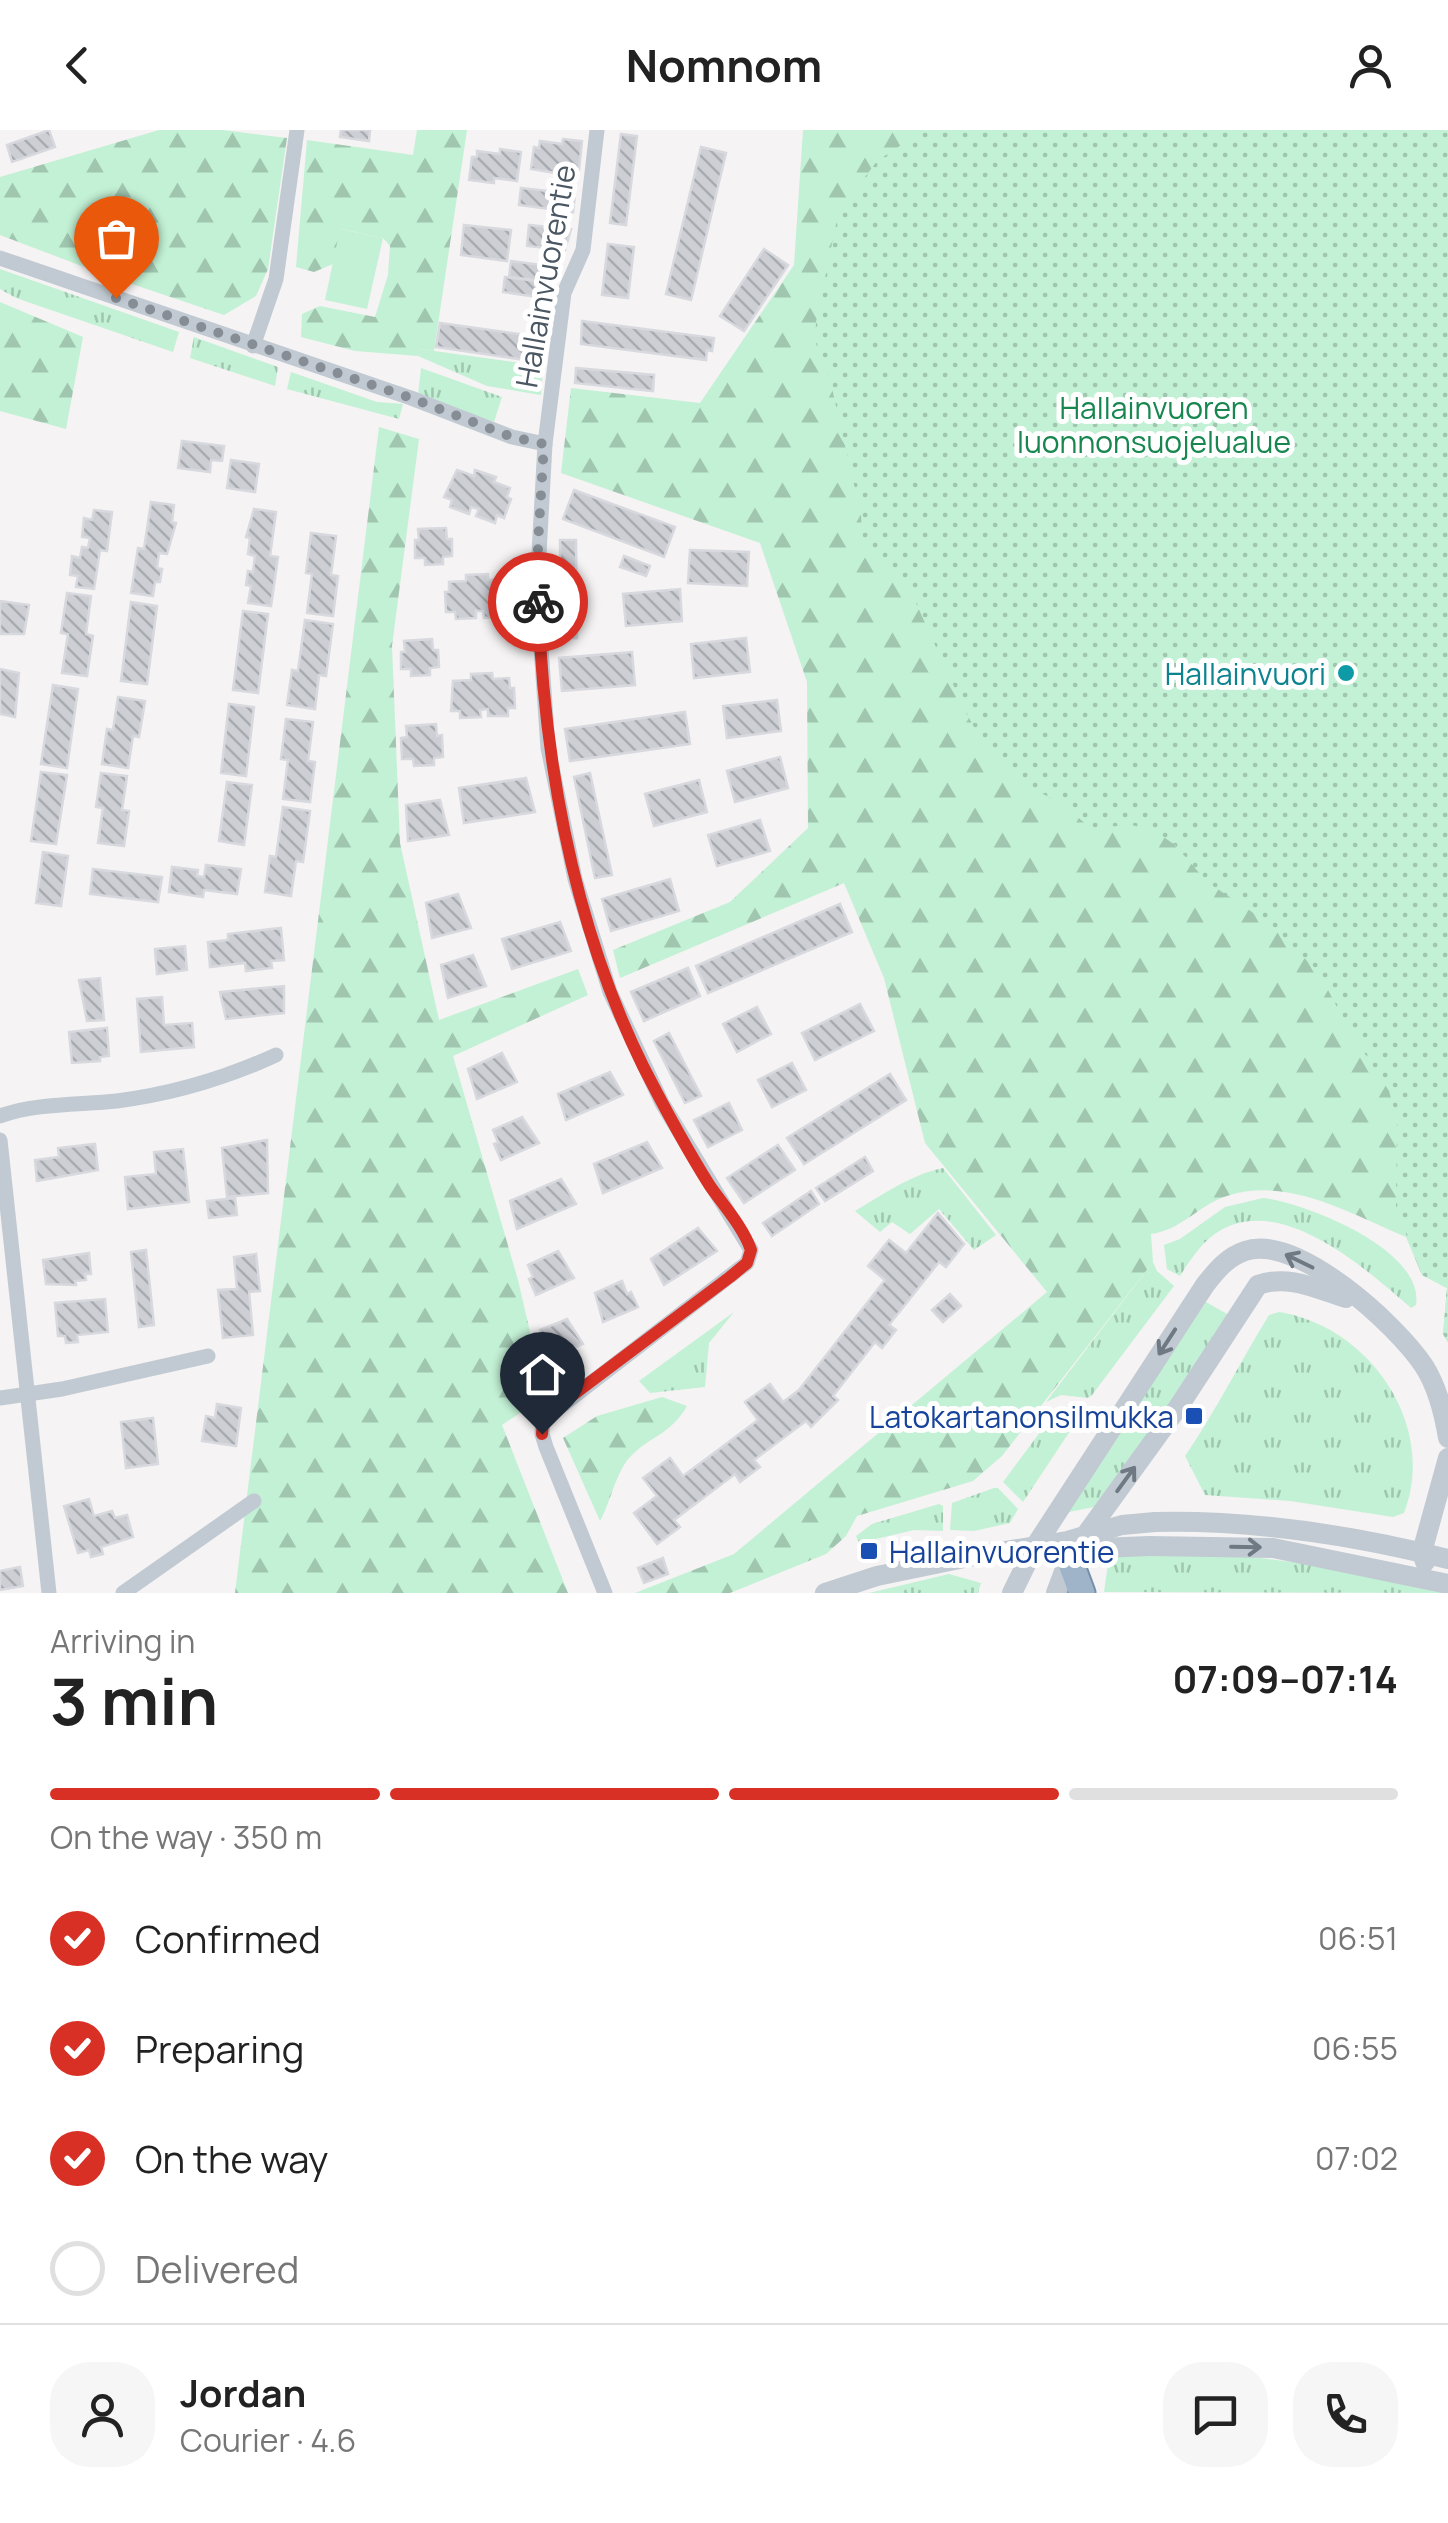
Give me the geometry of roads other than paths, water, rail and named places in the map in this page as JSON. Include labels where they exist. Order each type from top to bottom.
[{"type":"highway","points":[[1068,1549],[1082,1593]]},
{"type":"street","points":[[253,346],[276,279],[297,130]]},
{"type":"street","name":"Hallainvuorentie","points":[[597,130],[582,250],[564,293],[544,444],[538,544],[548,748],[575,879],[610,992],[690,1152],[751,1250],[747,1263],[543,1420],[542,1434],[550,1458],[605,1593]]},
{"type":"street","points":[[0,258],[411,398],[512,437],[544,444]]},
{"type":"street","points":[[0,1116],[36,1108],[153,1096],[201,1083],[276,1054]]},
{"type":"street","points":[[0,1140],[49,1593]]},
{"type":"street","points":[[1012,1593],[1034,1548],[1205,1285],[1223,1262],[1246,1250],[1270,1248],[1305,1262],[1367,1305],[1399,1333],[1426,1368],[1442,1407],[1448,1438]]},
{"type":"street","points":[[1056,1593],[1068,1549],[1179,1406],[1258,1285],[1275,1279],[1294,1282],[1367,1305]]},
{"type":"street","points":[[0,1398],[208,1356]]},
{"type":"street","points":[[1439,1581],[1422,1552],[1448,1458]]},
{"type":"street","points":[[123,1593],[254,1502]]},
{"type":"street","points":[[1068,1549],[1100,1530],[1155,1522],[1277,1526],[1422,1552],[1448,1561],[1439,1581]]},
{"type":"street","points":[[825,1593],[877,1576],[969,1558],[1148,1546],[1273,1548],[1439,1581]]},
{"type":"place","name":"Hallainvuori","points":[[1346,673]]},
{"type":"place","name":"Latokartanonsilmukka","points":[[1194,1416]]},
{"type":"place","name":"Hallainvuorentie","points":[[869,1551]]},
{"type":"park label","name":"Hallainvuoren luonnonsuojelualue","points":[[1154,424]]}]
